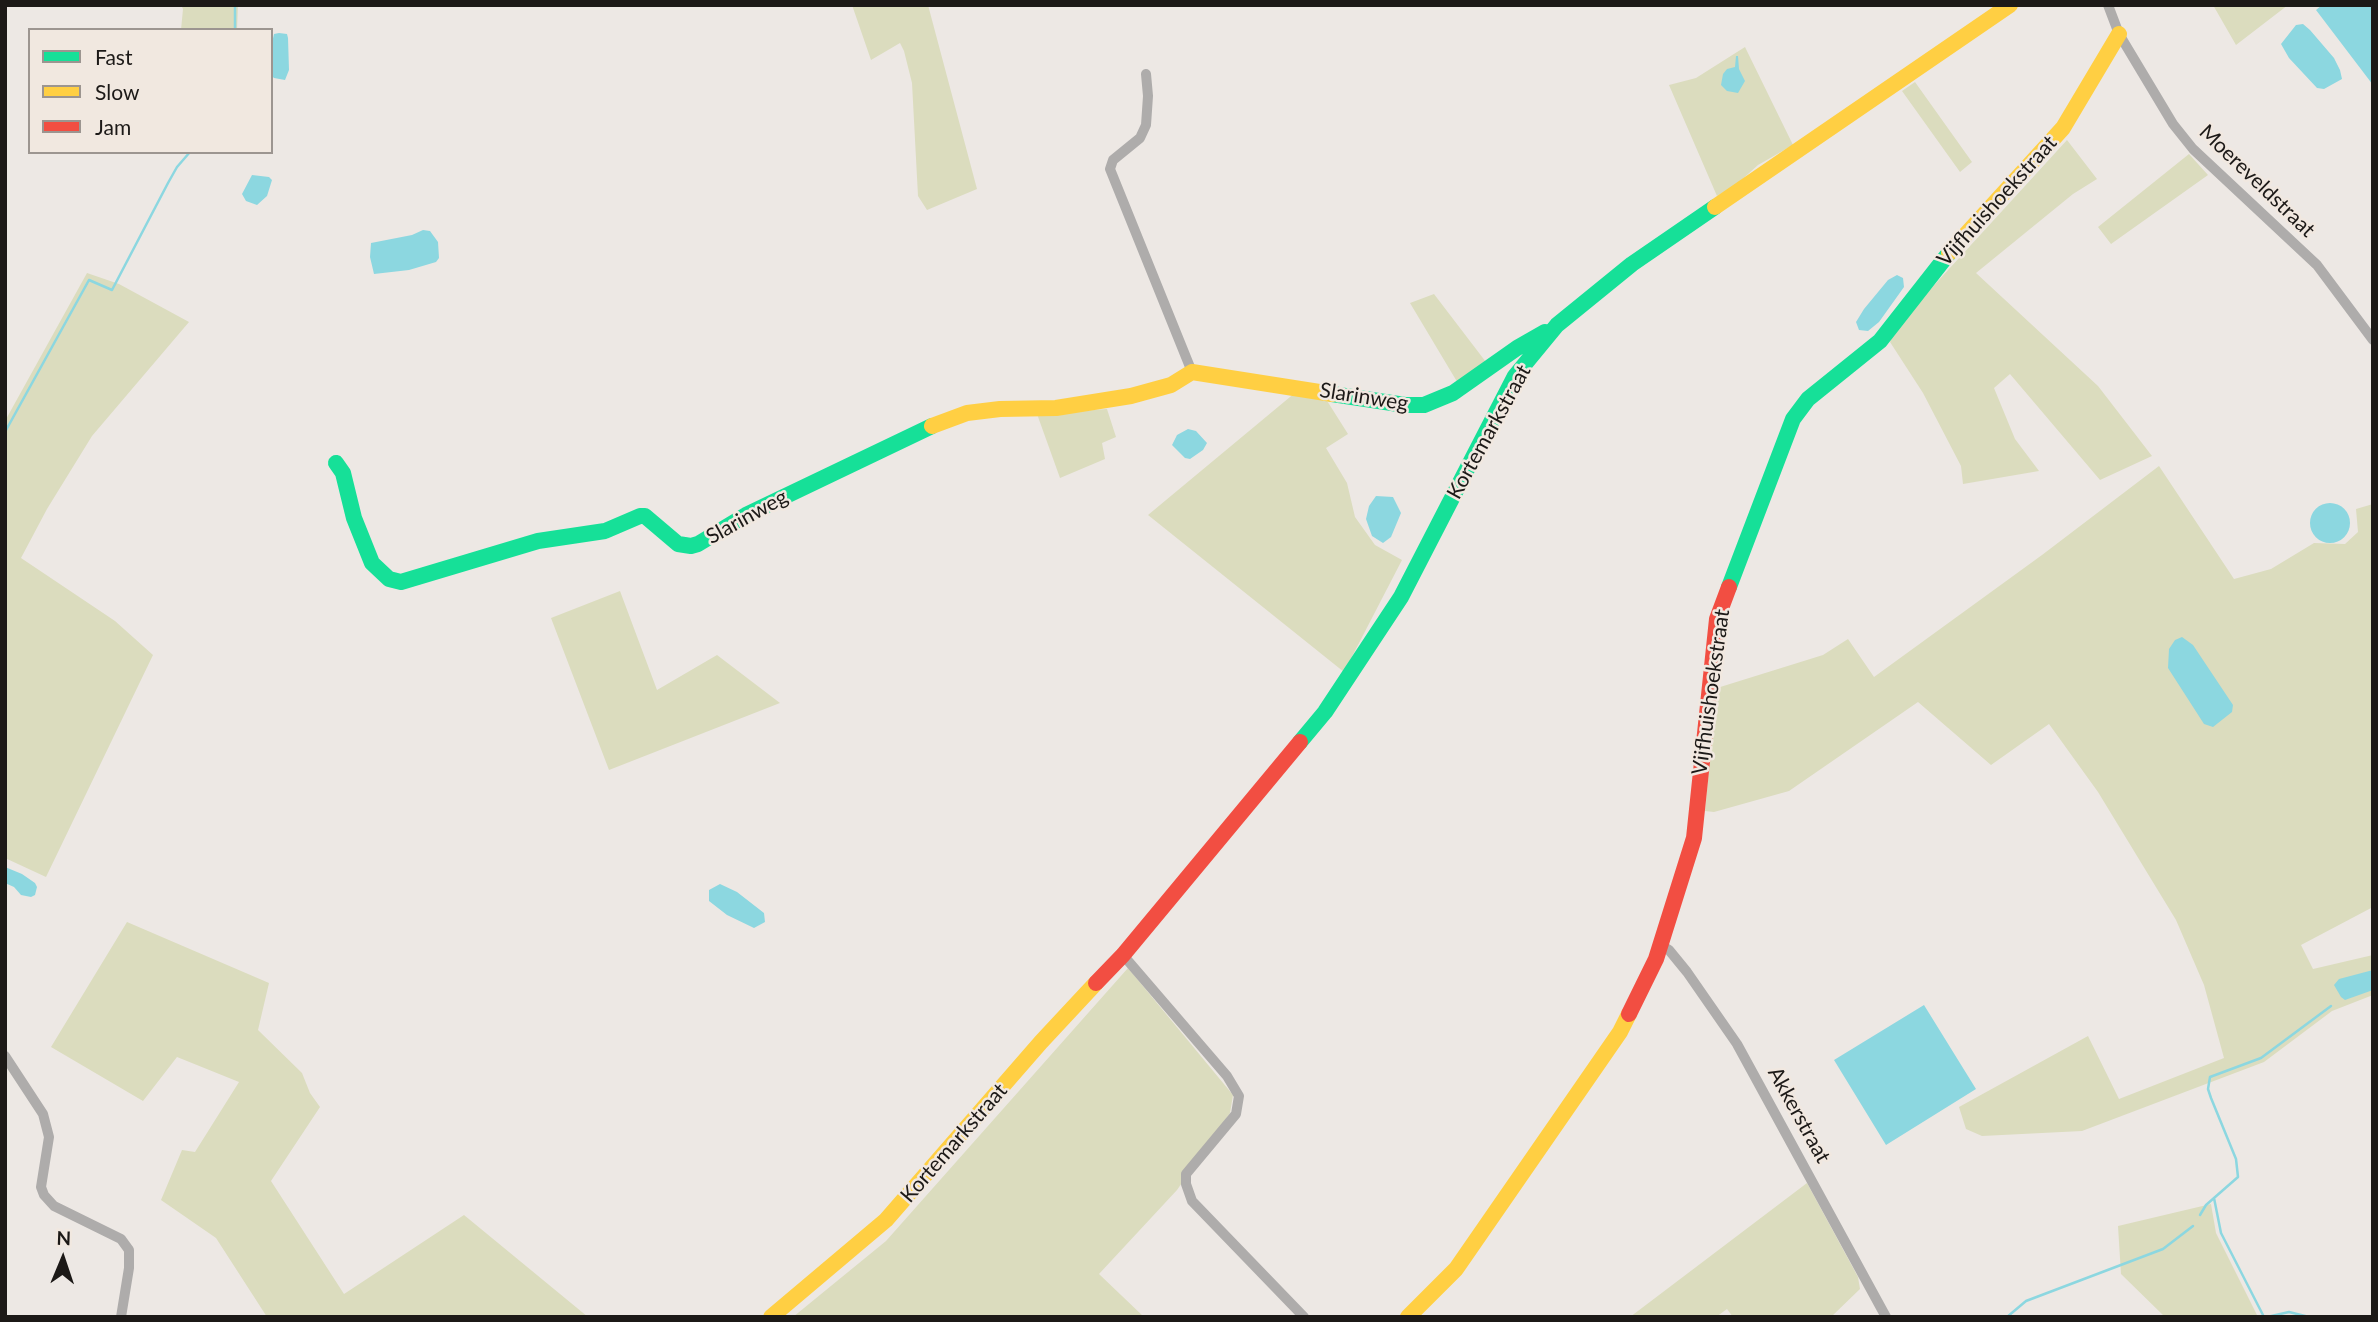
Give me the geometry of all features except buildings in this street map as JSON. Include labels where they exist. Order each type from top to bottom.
[{"type":"street","name":"Kortemarkstraat","points":[[771,1317],[886,1220],[1041,1042],[1123,955],[1325,712],[1401,597],[1515,376],[1557,325],[1632,264],[2010,5]]},
{"type":"street","name":"Moereveldstraat","points":[[2108,5],[2119,34],[2173,124],[2193,149],[2317,265],[2373,340]]},
{"type":"street","name":"Vijfhuishoekstraat","points":[[1408,1317],[1456,1269],[1587,1082],[1632,1011],[1661,945],[1694,838],[1717,619],[1793,419],[1808,399],[1880,341],[1935,269],[2053,140],[2063,128],[2119,34]]},
{"type":"street","points":[[1146,74],[1146,125],[1140,138],[1113,159],[1110,169],[1192,372]]},
{"type":"street","name":"Slarinweg","points":[[336,463],[343,473],[362,541],[372,563],[389,579],[401,582],[538,541],[605,531],[640,516],[645,516],[678,544],[691,546],[758,508],[945,420],[967,413],[1065,407],[1131,396],[1171,385],[1192,372],[1265,381],[1405,405],[1424,405],[1453,393],[1517,348],[1557,325]]},
{"type":"street","name":"Akkerstraat","points":[[1661,945],[1669,950],[1687,972],[1737,1044],[1886,1317]]},
{"type":"street","points":[[1123,955],[1227,1076],[1239,1096],[1236,1114],[1186,1174],[1186,1184],[1192,1200],[1304,1317]]},
{"type":"street","points":[[5,1056],[43,1114],[49,1138],[41,1187],[44,1195],[54,1206],[121,1239],[129,1251],[121,1317]]},
{"type":"green space","points":[[181,5],[238,5],[237,28],[181,28]]},
{"type":"green space","points":[[852,5],[928,5],[977,189],[927,210],[918,196],[912,83],[904,51],[900,43],[871,60]]},
{"type":"green space","points":[[2213,5],[2288,5],[2236,45]]},
{"type":"green space","points":[[1745,47],[1793,145],[1758,165],[1737,184],[1717,196],[1669,85],[1696,78]]},
{"type":"green space","points":[[1915,82],[1972,162],[1960,172],[1902,91]]},
{"type":"green space","points":[[2067,140],[2097,179],[2073,194],[1976,273],[2098,386],[2152,456],[2100,480],[2010,374],[1994,388],[2015,439],[2039,471],[1963,484],[1961,466],[1923,393],[1890,342],[1895,328]]},
{"type":"green space","points":[[2189,154],[2208,175],[2111,244],[2098,227]]},
{"type":"green space","points":[[87,273],[119,284],[189,322],[92,436],[47,509],[21,558],[115,621],[153,655],[46,877],[5,858],[5,421]]},
{"type":"green space","points":[[1434,294],[1489,366],[1459,385],[1410,303]]},
{"type":"green space","points":[[1296,392],[1324,396],[1348,434],[1326,448],[1347,483],[1355,517],[1375,545],[1402,560],[1344,672],[1148,515]]},
{"type":"green space","points":[[1107,409],[1116,437],[1102,443],[1105,459],[1060,478],[1037,414]]},
{"type":"green space","points":[[2159,466],[2234,579],[2271,569],[2314,543],[2345,544],[2358,532],[2356,509],[2373,504],[2373,907],[2301,945],[2313,969],[2373,955],[2373,995],[2332,1011],[2264,1062],[2082,1131],[1982,1136],[1966,1129],[1959,1107],[2088,1036],[2119,1099],[2224,1058],[2204,985],[2176,920],[2098,792],[2049,724],[1991,765],[1918,702],[1789,791],[1714,812],[1705,811],[1717,688],[1823,655],[1848,639],[1874,677]]},
{"type":"green space","points":[[620,591],[657,690],[717,655],[780,703],[609,770],[551,618]]},
{"type":"green space","points":[[127,922],[269,983],[258,1030],[302,1073],[310,1093],[320,1107],[271,1181],[344,1294],[464,1215],[588,1317],[267,1317],[216,1238],[161,1200],[182,1150],[195,1152],[239,1082],[177,1057],[143,1101],[51,1047]]},
{"type":"green space","points":[[1128,968],[1233,1095],[1230,1113],[1177,1190],[1099,1274],[1144,1317],[793,1317],[886,1241]]},
{"type":"green space","points":[[1807,1183],[1858,1277],[1860,1289],[1831,1317],[1733,1317],[1727,1309],[1716,1317],[1630,1317]]},
{"type":"green space","points":[[2211,1204],[2216,1233],[2258,1317],[2165,1317],[2121,1274],[2118,1226]]},
{"type":"water","points":[[2322,5],[2373,5],[2373,85],[2316,10]]},
{"type":"water","points":[[2303,24],[2334,58],[2340,70],[2342,79],[2324,89],[2317,88],[2289,58],[2281,44],[2296,25]]},
{"type":"water","points":[[274,34],[287,34],[288,38],[289,70],[285,80],[273,77]]},
{"type":"water","points":[[1736,56],[1745,81],[1738,93],[1727,91],[1721,85],[1723,74],[1727,69],[1735,67]]},
{"type":"water","points":[[252,175],[269,177],[272,180],[267,196],[257,205],[246,201],[242,194]]},
{"type":"water","points":[[423,230],[430,231],[438,242],[439,258],[436,262],[409,270],[374,274],[370,257],[371,243],[412,235]]},
{"type":"water","points":[[1897,275],[1903,278],[1904,287],[1879,322],[1868,331],[1859,330],[1856,322],[1864,309],[1888,280]]},
{"type":"water","points":[[1188,429],[1196,431],[1207,443],[1203,450],[1190,459],[1185,458],[1172,445],[1177,435]]},
{"type":"water","points":[[1376,496],[1393,497],[1401,513],[1391,537],[1383,543],[1372,536],[1366,519],[1369,506]]},
{"type":"water","points":[[2330,503],[2338,504],[2344,509],[2349,515],[2349,531],[2344,537],[2338,542],[2330,543],[2322,542],[2316,537],[2311,531],[2310,523],[2311,515],[2316,509],[2322,504]]},
{"type":"water","points":[[2182,637],[2193,645],[2233,705],[2232,712],[2213,727],[2204,724],[2168,668],[2169,649],[2175,640]]},
{"type":"water","points":[[5,867],[35,883],[35,895],[21,895],[14,887],[5,883]]},
{"type":"water","points":[[720,884],[737,892],[764,913],[765,922],[754,928],[727,915],[709,901],[709,890]]},
{"type":"water","points":[[2373,970],[2373,990],[2345,1000],[2341,997],[2334,985],[2339,979]]},
{"type":"water","points":[[1924,1005],[1976,1089],[1886,1145],[1834,1060]]},
{"type":"waterway","points":[[235,5],[235,28]]},
{"type":"waterway","points":[[5,432],[89,280],[112,290],[177,167],[188,154]]},
{"type":"waterway","points":[[2200,1215],[2206,1205],[2238,1177],[2236,1159],[2208,1089],[2210,1077],[2261,1058],[2331,1006]]},
{"type":"waterway","points":[[2214,1198],[2221,1233],[2264,1317]]},
{"type":"waterway","points":[[2007,1317],[2026,1301],[2163,1249],[2193,1226]]},
{"type":"waterway","points":[[2267,1317],[2289,1312],[2309,1317]]},
{"type":"traffic: fast","points":[[1300,742],[1325,712],[1401,597],[1515,376],[1557,325],[1632,264],[1715,207]]},
{"type":"traffic: fast","points":[[1729,587],[1793,419],[1808,399],[1880,341],[1949,253]]},
{"type":"traffic: fast","points":[[1332,394],[1405,405],[1424,405],[1453,393],[1517,348],[1545,332]]},
{"type":"traffic: fast","points":[[336,463],[343,473],[354,518],[372,563],[389,579],[401,582],[538,541],[605,531],[640,516],[645,516],[678,544],[698,544],[746,515],[932,426]]},
{"type":"traffic: slow","points":[[1715,207],[2010,5]]},
{"type":"traffic: slow","points":[[1949,253],[2063,128],[2119,34]]},
{"type":"traffic: slow","points":[[932,426],[967,413],[1000,409],[1056,408],[1131,396],[1171,385],[1192,372],[1332,394]]},
{"type":"traffic: slow","points":[[771,1317],[886,1220],[1096,983]]},
{"type":"traffic: slow","points":[[1408,1317],[1456,1269],[1620,1032],[1629,1014]]},
{"type":"traffic: jam","points":[[1629,1014],[1656,959],[1694,838],[1717,619],[1729,587]]},
{"type":"traffic: jam","points":[[1096,983],[1123,955],[1300,742]]}]
